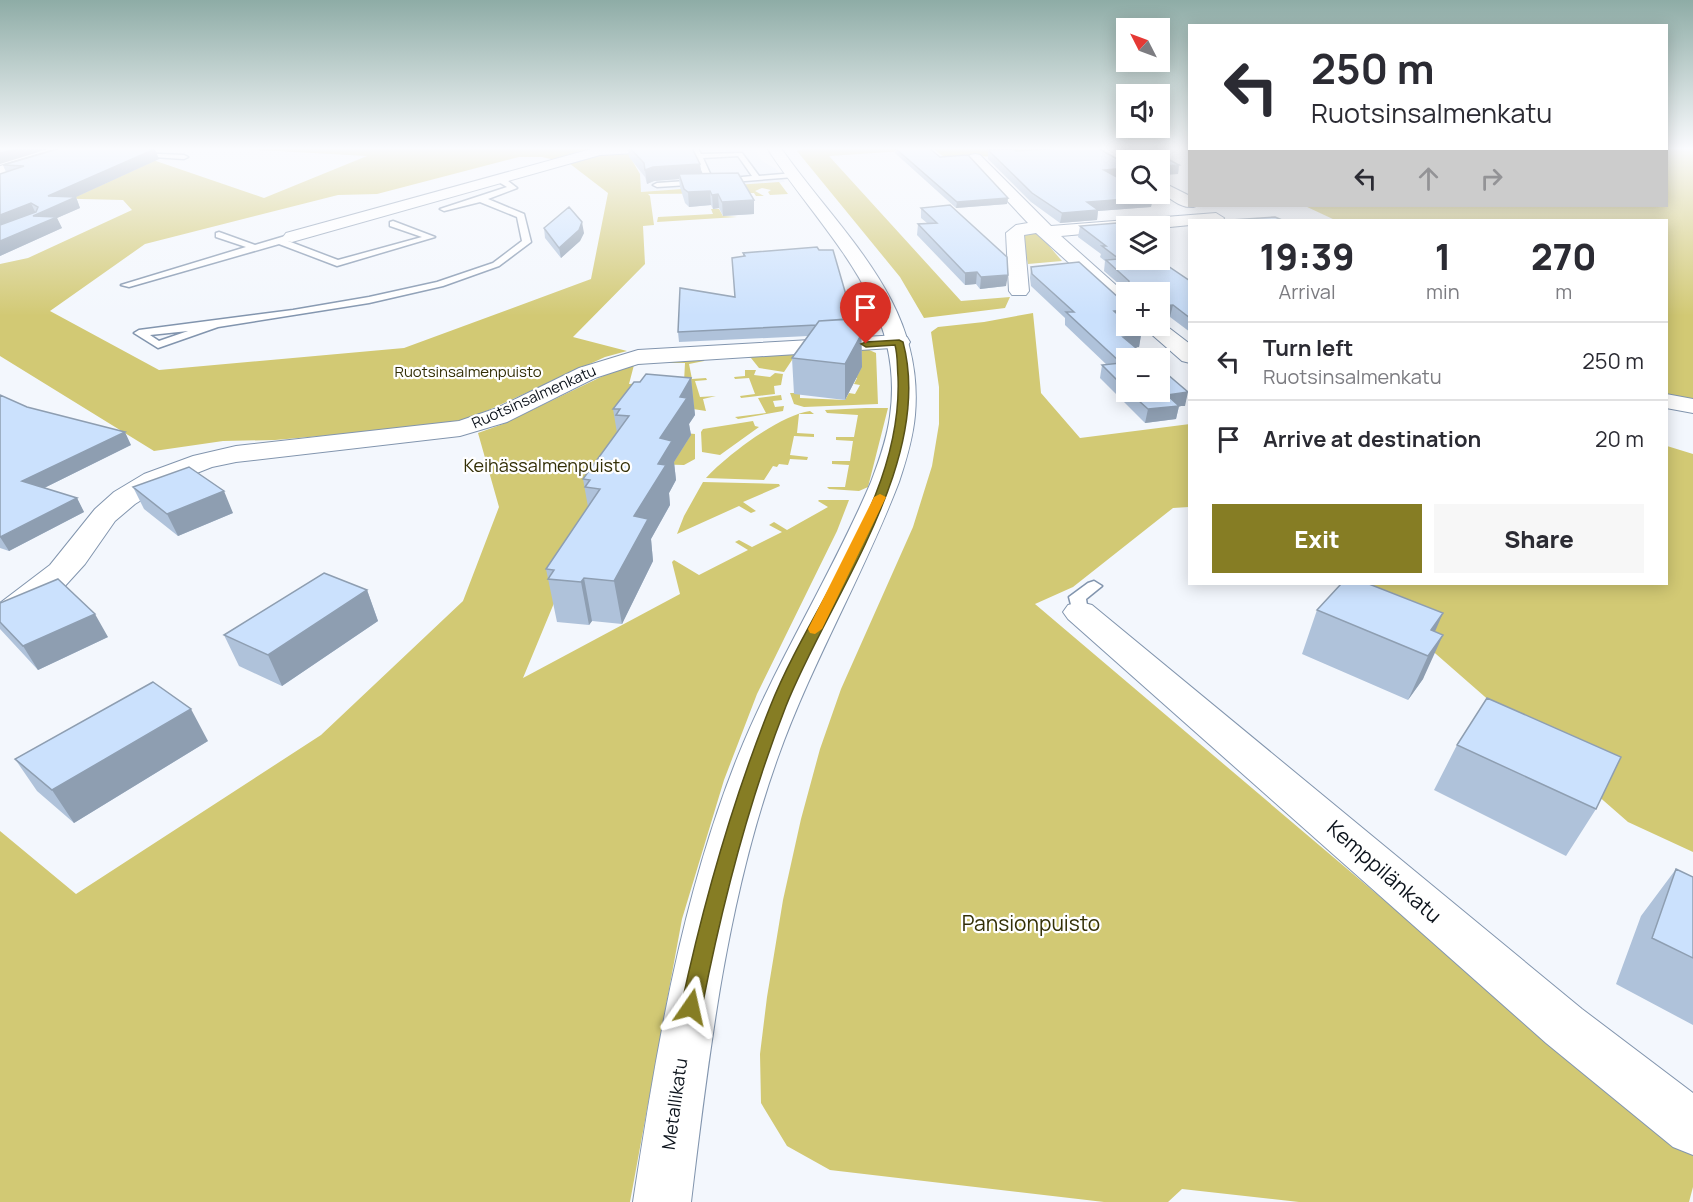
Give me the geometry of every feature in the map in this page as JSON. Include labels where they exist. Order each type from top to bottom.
[{"type":"street","points":[[286,239],[411,204]]},
{"type":"street","name":"Metallikatu","points":[[662,1202],[683,1049],[709,923],[750,780],[779,704],[879,500],[900,430],[904,398],[896,329],[876,284],[816,204]]},
{"type":"street","points":[[1018,204],[1082,268],[1116,296]]},
{"type":"street","points":[[1196,207],[1218,219]]},
{"type":"street","points":[[1019,291],[1016,233],[1022,229],[1188,221]]},
{"type":"street","points":[[1165,336],[1188,354]]},
{"type":"street","name":"Ruotsinsalmenkatu","points":[[0,618],[42,588],[68,565],[110,510],[157,478],[209,459],[236,453],[465,428],[505,413],[594,370],[624,359],[656,355],[899,342]]},
{"type":"street","points":[[1668,401],[1693,406]]},
{"type":"street","name":"Kemppilänkatu","points":[[1087,599],[1564,1026],[1693,1127]]},
{"type":"lane","points":[[444,209],[462,204]]},
{"type":"lane","points":[[219,323],[158,345],[139,333],[403,295],[492,266],[520,250],[525,245],[528,234],[525,220],[521,216],[493,204]]},
{"type":"lane","points":[[126,285],[286,239],[337,263],[431,237],[393,224]]},
{"type":"lane","points":[[219,235],[256,248]]},
{"type":"green space","name":"Ruotsinsalmenpuisto","points":[[127,204],[302,204],[145,244],[50,311],[159,370],[404,348],[591,279],[606,204],[651,204],[654,225],[643,226],[645,264],[573,337],[627,351],[605,357],[469,419],[436,426],[275,440],[223,441],[154,451],[0,356],[0,264],[28,258],[132,210]]},
{"type":"green space","points":[[840,204],[873,204],[961,301],[1010,297],[1005,308],[924,318],[900,277]]},
{"type":"green space","points":[[1668,204],[1693,204],[1693,400],[1668,394],[1668,219],[1333,219],[1307,207],[1668,207]]},
{"type":"green space","points":[[711,209],[719,209],[723,216],[737,217],[657,222],[658,217],[713,214]]},
{"type":"green space","points":[[1038,233],[1062,261],[1028,264],[1022,235]]},
{"type":"green space","name":"Pansionpuisto","points":[[1033,313],[1041,393],[1080,438],[1188,424],[1188,507],[1173,508],[1073,587],[1035,604],[1444,951],[1693,1152],[1693,1187],[1689,1202],[1299,1202],[1182,1189],[1168,1202],[1104,1202],[830,1170],[787,1146],[761,1103],[760,1054],[783,900],[801,819],[820,749],[841,689],[913,527],[932,466],[939,424],[939,387],[931,332],[938,327]]},
{"type":"green space","points":[[867,349],[876,353],[878,404],[804,407],[794,404],[790,393],[800,393],[800,398],[845,400],[849,393],[855,394],[860,385],[854,384],[857,378],[793,372],[806,353]]},
{"type":"green space","points":[[796,354],[784,372],[759,368],[751,358],[723,358]]},
{"type":"green space","points":[[705,358],[704,361],[689,364],[692,379],[706,378],[707,380],[695,381],[700,397],[716,396],[703,399],[706,411],[693,409],[684,382],[685,363],[667,361]]},
{"type":"green space","name":"Keihässalmenpuisto","points":[[646,361],[652,363],[634,365],[629,384],[645,383],[677,446],[683,446],[690,435],[685,433],[695,434],[695,459],[684,465],[612,463],[523,678],[680,594],[672,562],[674,560],[699,575],[748,550],[735,542],[739,540],[752,547],[782,532],[769,525],[774,522],[787,530],[828,507],[819,500],[849,500],[837,531],[757,694],[724,780],[682,919],[630,1202],[0,1202],[0,831],[76,894],[321,735],[463,601],[499,507],[478,433],[503,424],[626,365]]},
{"type":"green space","points":[[745,370],[756,370],[754,375],[770,377],[775,373],[783,374],[781,385],[774,386],[775,394],[741,398],[740,396],[755,394],[749,378],[735,379],[734,377],[745,376]]},
{"type":"green space","points":[[781,395],[782,400],[773,401],[775,407],[784,406],[783,411],[738,419],[735,417],[766,413],[758,398]]},
{"type":"green space","points":[[888,408],[868,487],[859,491],[829,489],[827,487],[845,487],[849,465],[832,464],[832,461],[850,461],[853,441],[836,440],[836,437],[854,437],[858,415],[827,413],[825,410]]},
{"type":"green space","points":[[810,411],[814,414],[799,414],[797,433],[814,434],[814,437],[794,436],[790,455],[808,457],[807,460],[790,459],[788,465],[773,466],[764,480],[706,478],[727,458],[755,437],[784,420],[798,414]]},
{"type":"green space","points":[[753,421],[755,426],[759,427],[720,455],[702,452],[701,432],[703,429]]},
{"type":"green space","points":[[1668,446],[1693,454],[1693,852],[1628,822],[1357,585],[1668,585]]},
{"type":"green space","points":[[703,482],[779,484],[780,486],[743,502],[756,511],[751,513],[739,506],[677,534]]},
{"type":"building","points":[[0,204],[28,204],[0,215]]},
{"type":"building","points":[[33,204],[60,204],[33,216],[57,217],[0,241],[0,225],[36,212],[38,207]]},
{"type":"building","points":[[1049,204],[1090,204],[1098,210],[1062,213]]},
{"type":"building","points":[[950,205],[1007,257],[1008,275],[981,277],[977,272],[965,273],[918,224],[937,223],[921,208]]},
{"type":"building","points":[[569,207],[582,222],[579,230],[559,248],[544,228]]},
{"type":"building","points":[[1275,217],[1280,219],[1246,219]]},
{"type":"building","points":[[1116,223],[1116,257],[1102,246],[1106,246],[1080,226]]},
{"type":"building","points":[[817,247],[819,250],[833,250],[853,319],[819,321],[816,325],[678,332],[680,288],[735,297],[732,258],[745,256],[743,253]]},
{"type":"building","points":[[1116,259],[1116,269],[1106,260]]},
{"type":"building","points":[[1079,262],[1116,295],[1116,311],[1114,311],[1116,313],[1116,336],[1132,336],[1123,337],[1136,348],[1116,348],[1116,358],[1066,312],[1074,312],[1032,274],[1031,267]]},
{"type":"building","points":[[1170,267],[1188,280],[1188,316],[1170,305],[1170,282],[1129,281],[1117,270],[1170,270]]},
{"type":"building","points":[[860,318],[861,323],[856,332],[862,333],[845,364],[792,358],[819,321]]},
{"type":"building","points":[[1116,364],[1116,379],[1102,365]]},
{"type":"building","points":[[646,374],[691,378],[680,397],[687,398],[660,438],[672,441],[658,464],[666,465],[634,516],[648,519],[614,581],[584,578],[581,582],[548,579],[554,570],[546,569],[600,489],[585,487],[590,480],[583,479],[629,416],[616,415],[620,409],[613,409],[634,382],[640,382]]},
{"type":"building","points":[[1170,377],[1188,392],[1170,395]]},
{"type":"building","points":[[0,395],[27,407],[125,432],[22,481],[77,498],[0,537]]},
{"type":"building","points":[[1170,398],[1179,406],[1148,409],[1140,402],[1170,402]]},
{"type":"building","points":[[189,467],[224,491],[167,514],[133,487]]},
{"type":"building","points":[[324,573],[367,590],[268,655],[224,635]]},
{"type":"building","points":[[58,579],[95,614],[23,646],[0,622],[0,603]]},
{"type":"building","points":[[1340,585],[1372,585],[1443,613],[1431,630],[1443,635],[1428,656],[1317,610]]},
{"type":"building","points":[[153,682],[191,709],[52,790],[15,759]]},
{"type":"building","points":[[1487,698],[1621,757],[1596,809],[1457,745]]},
{"type":"building","points":[[1676,869],[1693,877],[1693,958],[1652,938]]},
{"type":"slow traffic","points":[[815,629],[880,497]]},
{"type":"route","points":[[691,1007],[709,923],[750,780],[779,704],[879,500],[892,462],[900,430],[904,398],[899,342],[866,344]]}]
